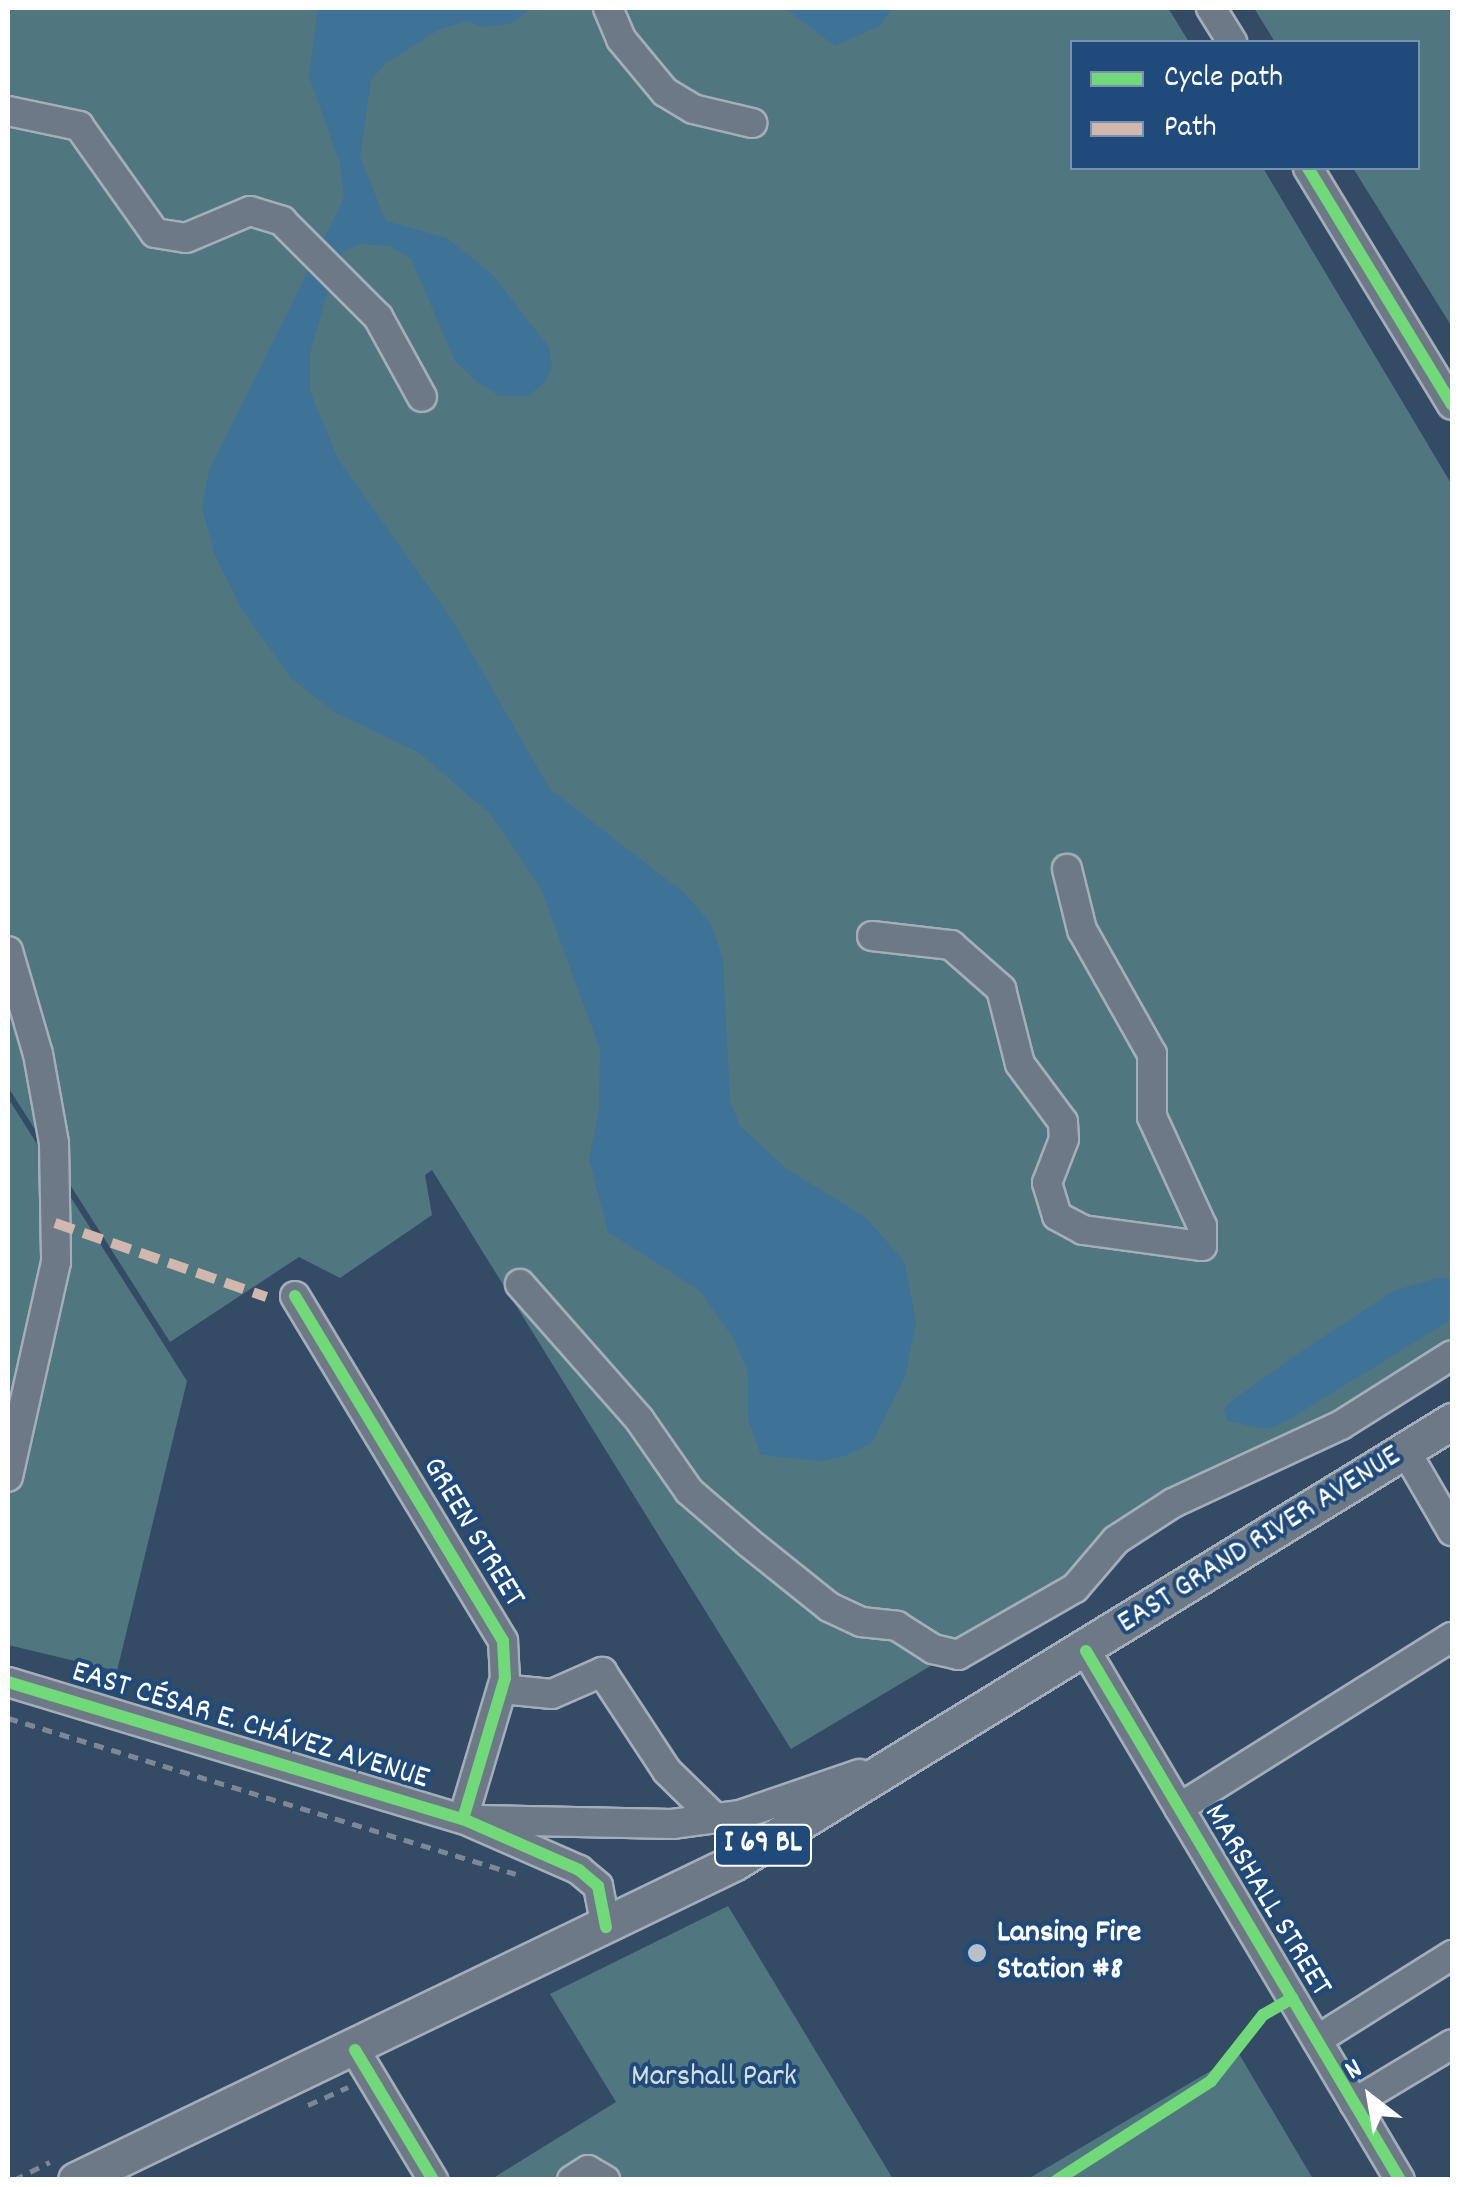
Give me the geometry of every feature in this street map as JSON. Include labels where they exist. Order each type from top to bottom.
[{"type":"main road","name":"EAST GRAND RIVER AVENUE","points":[[915,1755],[1452,1422]]},
{"type":"main road","name":"I 69 BL","points":[[71,2167],[356,2050],[735,1862],[915,1755]]},
{"type":"street","points":[[608,8],[621,39],[664,92],[693,109],[752,123]]},
{"type":"street","points":[[1211,8],[1231,40]]},
{"type":"street","points":[[8,111],[79,126],[155,232],[186,238],[258,211],[282,220],[378,317],[422,397]]},
{"type":"street","points":[[1309,170],[1452,405]]},
{"type":"street","points":[[872,936],[952,944],[1002,989],[1014,1051],[1063,1122],[1064,1139],[1047,1183],[1056,1216],[1084,1230],[1202,1246],[1202,1226],[1152,1117],[1152,1054],[1082,930],[1067,869]]},
{"type":"street","points":[[8,951],[38,1054],[54,1143],[56,1262],[8,1478]]},
{"type":"street","points":[[520,1284],[639,1419],[690,1491],[735,1532],[829,1606],[861,1622],[898,1626],[933,1649],[958,1656],[1075,1588],[1116,1540],[1172,1504],[1341,1425],[1452,1355]]},
{"type":"street","name":"GREEN STREET","points":[[294,1296],[497,1626],[506,1658],[502,1689],[464,1820]]},
{"type":"street","points":[[1405,1450],[1452,1531]]},
{"type":"street","points":[[1179,1808],[1452,1637]]},
{"type":"street","name":"MARSHALL STREET","points":[[1086,1651],[1400,2180]]},
{"type":"street","points":[[502,1689],[552,1694],[602,1672],[667,1772],[715,1818]]},
{"type":"street","name":"EAST CÉSAR E. CHÁVEZ AVENUE","points":[[8,1682],[464,1820],[580,1870],[598,1886],[606,1927]]},
{"type":"street","name":"EAST CÉSAR E. CHÁVEZ AVENUE","points":[[464,1820],[672,1824],[715,1818],[915,1755]]},
{"type":"street","points":[[1317,2040],[1452,1955]]},
{"type":"street","points":[[1354,2103],[1452,2044]]},
{"type":"street","points":[[356,2050],[433,2180]]},
{"type":"street","points":[[572,2180],[588,2170],[605,2180]]},
{"type":"path","points":[[8,1718],[532,1879]]},
{"type":"path","points":[[14,2180],[71,2167]]},
{"type":"green space","points":[[8,8],[1168,8],[1188,40],[1070,40],[1070,170],[1264,170],[1452,485],[1452,1355],[791,1749],[432,1170],[425,1175],[432,1215],[340,1278],[299,1257],[170,1342],[8,1087]]},
{"type":"green space","points":[[1254,8],[1452,8],[1452,327],[1354,170],[1420,170],[1420,40],[1274,40]]},
{"type":"green space","points":[[8,1098],[187,1381],[117,1671],[8,1645]]},
{"type":"green space","name":"Marshall Park","points":[[728,1906],[893,2179],[490,2180],[616,2102],[550,1994]]},
{"type":"green space","points":[[1239,2054],[1313,2179],[1028,2179]]},
{"type":"water","points":[[318,8],[532,8],[510,24],[482,27],[468,21],[440,29],[386,63],[371,80],[360,157],[386,221],[447,238],[491,273],[549,347],[552,367],[544,383],[528,396],[499,396],[476,381],[455,361],[411,259],[390,246],[362,244],[343,251],[330,284],[310,354],[310,391],[338,459],[453,621],[550,789],[683,892],[710,922],[723,958],[730,1101],[740,1126],[787,1169],[865,1217],[904,1261],[916,1322],[905,1377],[872,1443],[847,1455],[822,1461],[761,1455],[748,1419],[748,1372],[733,1338],[699,1290],[608,1232],[589,1159],[599,1110],[600,1049],[541,889],[511,844],[488,812],[418,752],[334,712],[291,678],[241,608],[214,553],[202,507],[209,471],[344,198],[340,164],[309,76]]},
{"type":"water","points":[[785,8],[892,8],[881,25],[835,46]]},
{"type":"water","points":[[1437,1278],[1452,1279],[1452,1319],[1285,1422],[1267,1429],[1227,1421],[1224,1409],[1233,1400],[1293,1357],[1393,1291]]},
{"type":"marked path","points":[[55,1223],[266,1297]]},
{"type":"cycle path","points":[[1309,170],[1452,405]]},
{"type":"cycle path","points":[[295,1296],[503,1641],[505,1678],[463,1819]]},
{"type":"cycle path","points":[[1086,1651],[1400,2180]]},
{"type":"cycle path","points":[[8,1682],[463,1819],[579,1870],[598,1886],[606,1927]]},
{"type":"cycle path","points":[[1057,2180],[1211,2081],[1263,2015],[1292,1998]]},
{"type":"cycle path","points":[[355,2050],[433,2180]]},
{"type":"place","name":"Lansing Fire Station #8","points":[[977,1953]]}]
